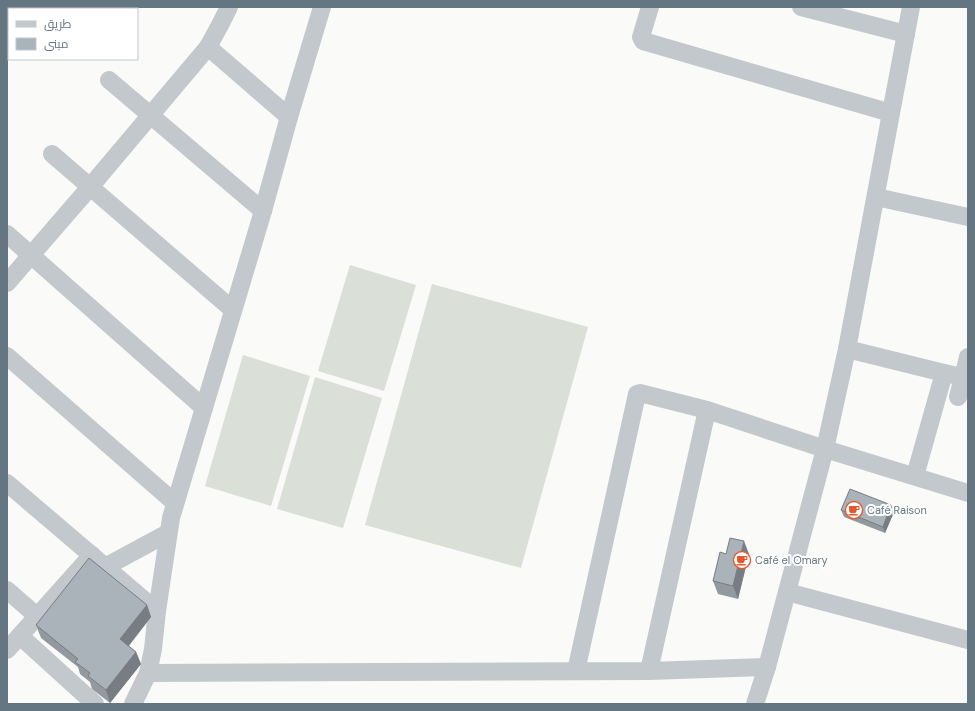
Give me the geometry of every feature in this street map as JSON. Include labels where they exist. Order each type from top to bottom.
[{"type":"street","points":[[7,283],[208,47],[228,7]]},
{"type":"street","points":[[133,704],[148,673],[153,649],[170,518],[263,211],[322,7]]},
{"type":"street","points":[[650,7],[641,37],[643,41],[891,113]]},
{"type":"street","points":[[801,7],[906,34]]},
{"type":"street","points":[[754,704],[767,667],[825,449],[847,349],[911,7]]},
{"type":"street","points":[[208,47],[289,117]]},
{"type":"street","points":[[109,80],[263,211]]},
{"type":"street","points":[[52,154],[233,310]]},
{"type":"street","points":[[876,197],[968,217]]},
{"type":"street","points":[[7,234],[204,408]]},
{"type":"street","points":[[847,349],[963,377]]},
{"type":"street","points":[[7,356],[175,503]]},
{"type":"street","points":[[938,392],[963,398],[963,377],[968,357]]},
{"type":"street","points":[[915,476],[944,373]]},
{"type":"street","points":[[576,671],[637,394],[640,393],[707,410],[825,449],[968,493]]},
{"type":"street","points":[[649,671],[707,410]]},
{"type":"street","points":[[7,483],[157,611]]},
{"type":"street","points":[[105,567],[168,533]]},
{"type":"street","points":[[7,650],[92,555]]},
{"type":"street","points":[[7,590],[38,617]]},
{"type":"street","points":[[787,592],[968,640]]},
{"type":"street","points":[[20,636],[95,704]]},
{"type":"street","points":[[148,673],[649,671],[767,667]]},
{"type":"shaded area","points":[[350,265],[416,285],[384,391],[318,371]]},
{"type":"shaded area","points":[[432,284],[588,327],[521,568],[365,525]]},
{"type":"shaded area","points":[[243,355],[310,376],[271,506],[205,486]]},
{"type":"shaded area","points":[[315,377],[382,398],[343,528],[277,509]]},
{"type":"building","points":[[850,489],[891,505],[883,527],[841,510]]},
{"type":"building","points":[[730,538],[744,541],[733,586],[713,581],[720,552],[726,554]]},
{"type":"building","points":[[89,558],[147,605],[120,639],[136,652],[106,690],[88,676],[90,673],[75,662],[78,659],[36,625]]},
{"type":"place","name":"Café Raison","points":[[854,510]]},
{"type":"place","name":"Café el Omary","points":[[742,560]]}]
